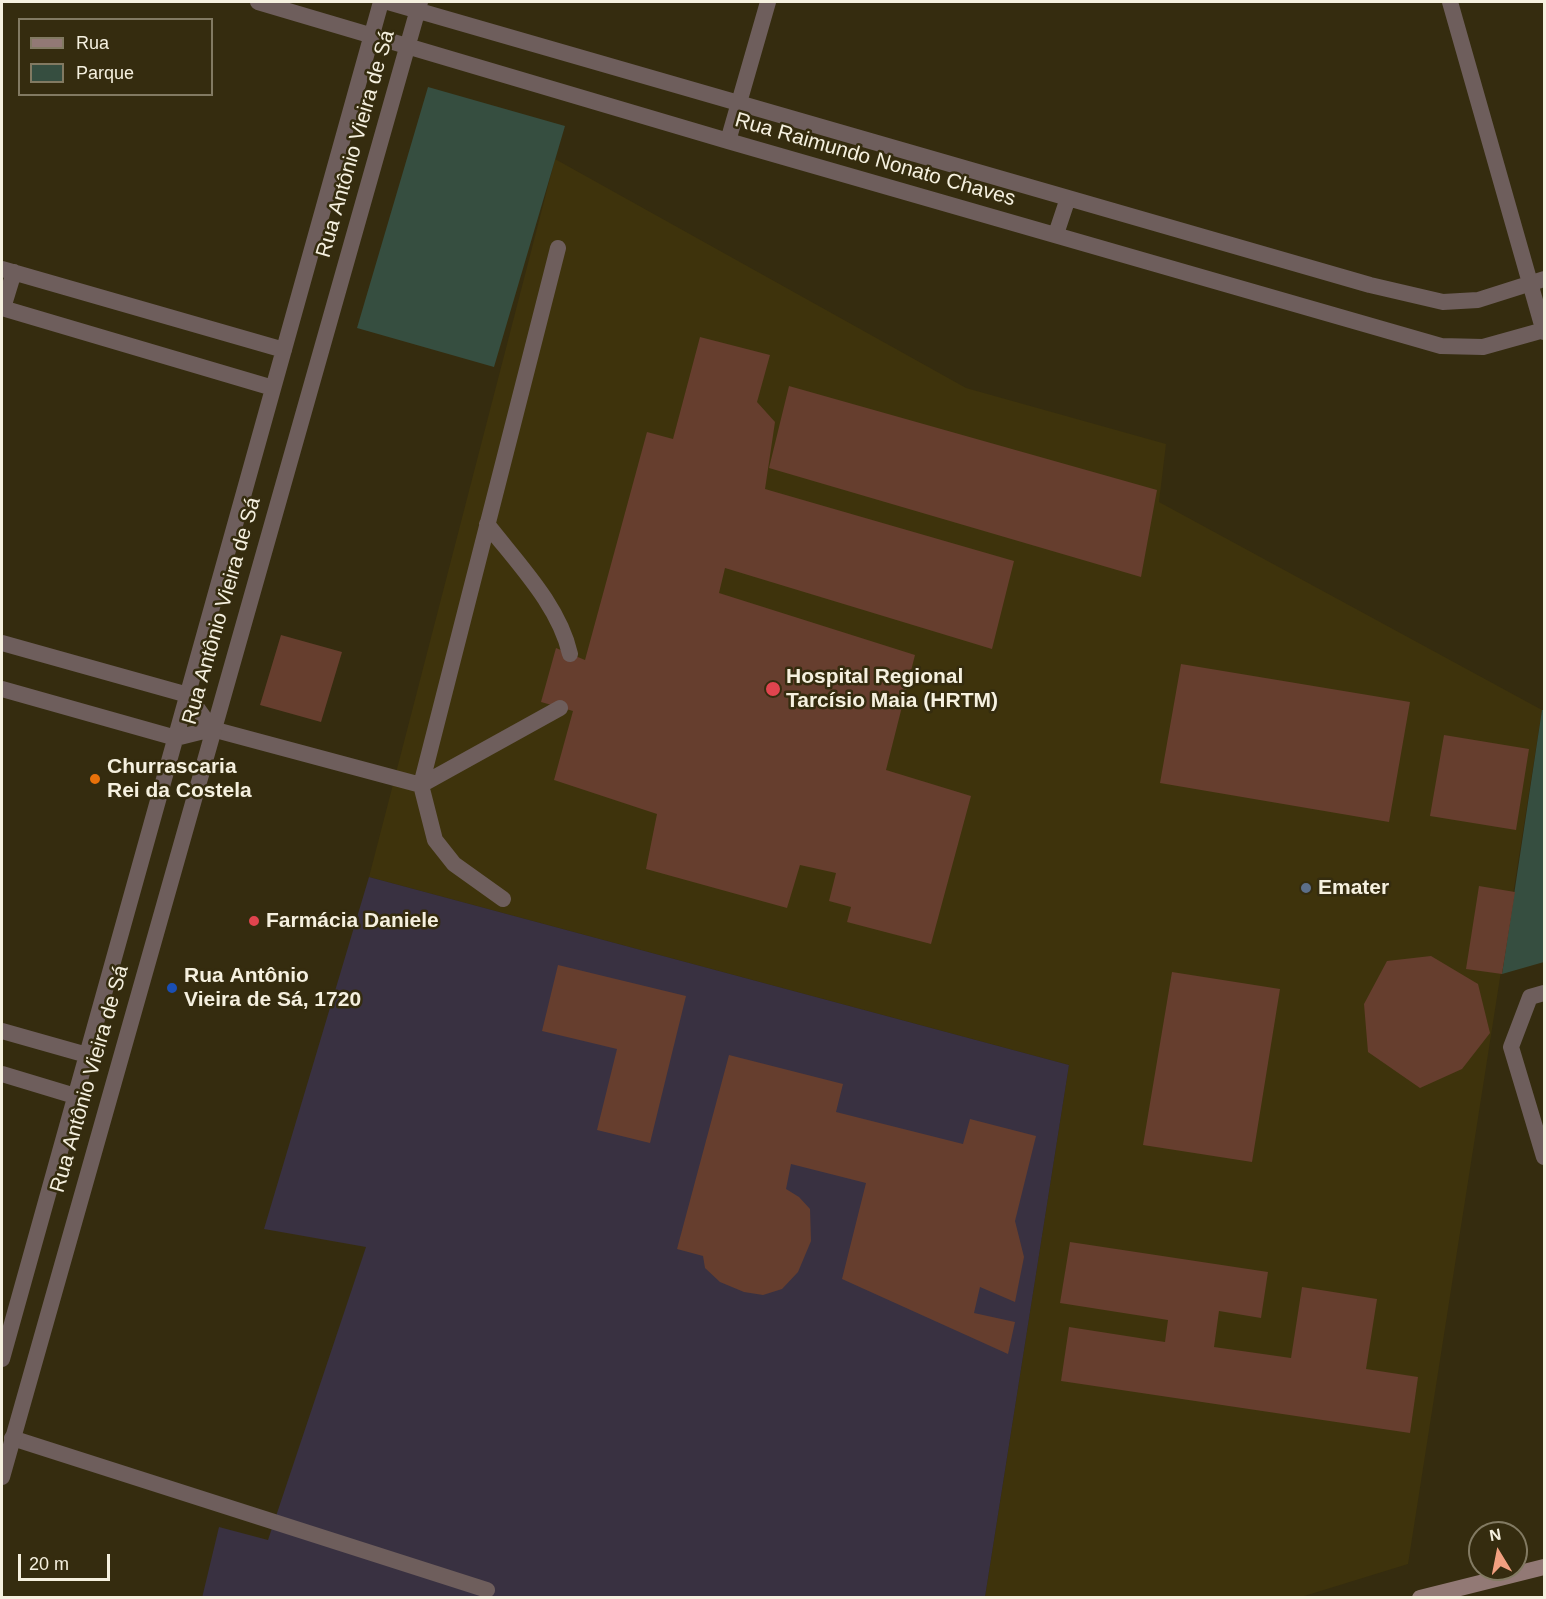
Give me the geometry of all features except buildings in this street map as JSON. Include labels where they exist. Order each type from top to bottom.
[{"type":"main road","points":[[1420,1598],[1545,1567]]},
{"type":"street","name":"Rua Raimundo Nonato Chaves","points":[[258,2],[1401,336],[1442,346],[1483,347],[1544,330]]},
{"type":"street","name":"Rua Antônio Vieira de Sá","points":[[2,1359],[381,2]]},
{"type":"street","name":"Rua Raimundo Nonato Chaves","points":[[388,2],[419,6],[1370,285],[1443,302],[1478,300],[1537,281]]},
{"type":"street","points":[[728,141],[768,2]]},
{"type":"street","points":[[1450,2],[1537,281],[1544,330]]},
{"type":"street","name":"Rua Antônio Vieira de Sá","points":[[2,1477],[7,1436],[419,6]]},
{"type":"street","points":[[1056,234],[1068,198]]},
{"type":"street","points":[[503,899],[453,864],[435,840],[421,785],[558,248]]},
{"type":"street","points":[[273,388],[2,308],[8,270],[284,350]]},
{"type":"street","points":[[487,524],[557,618],[566,637],[570,654]]},
{"type":"street","points":[[2,643],[188,695],[212,729]]},
{"type":"street","points":[[2,689],[176,738],[212,729],[421,785],[560,708]]},
{"type":"street","points":[[1537,995],[1511,1047],[1545,1157]]},
{"type":"street","points":[[2,1031],[87,1055]]},
{"type":"street","points":[[2,1074],[75,1096]]},
{"type":"street","points":[[7,1436],[487,1590]]},
{"type":"shaded area","points":[[555,159],[966,388],[1166,444],[1159,502],[1542,710],[1408,1564],[1301,1597],[985,1597],[1069,1065],[369,877]]},
{"type":"shaded area","points":[[369,877],[1069,1065],[985,1597],[202,1598],[219,1527],[268,1540],[366,1247],[264,1229]]},
{"type":"green space","points":[[428,87],[565,126],[494,367],[357,328]]},
{"type":"green space","points":[[1542,710],[1544,710],[1544,962],[1502,974]]},
{"type":"place","name":"Hospital Regional Tarcísio Maia (HRTM)","points":[[773,689]]},
{"type":"place","name":"Churrascaria Rei da Costela","points":[[95,779]]},
{"type":"place","name":"Emater","points":[[1306,888]]},
{"type":"place","name":"Farmácia Daniele","points":[[254,921]]},
{"type":"place","name":"Rua Antônio Vieira de Sá, 1720","points":[[172,988]]}]
